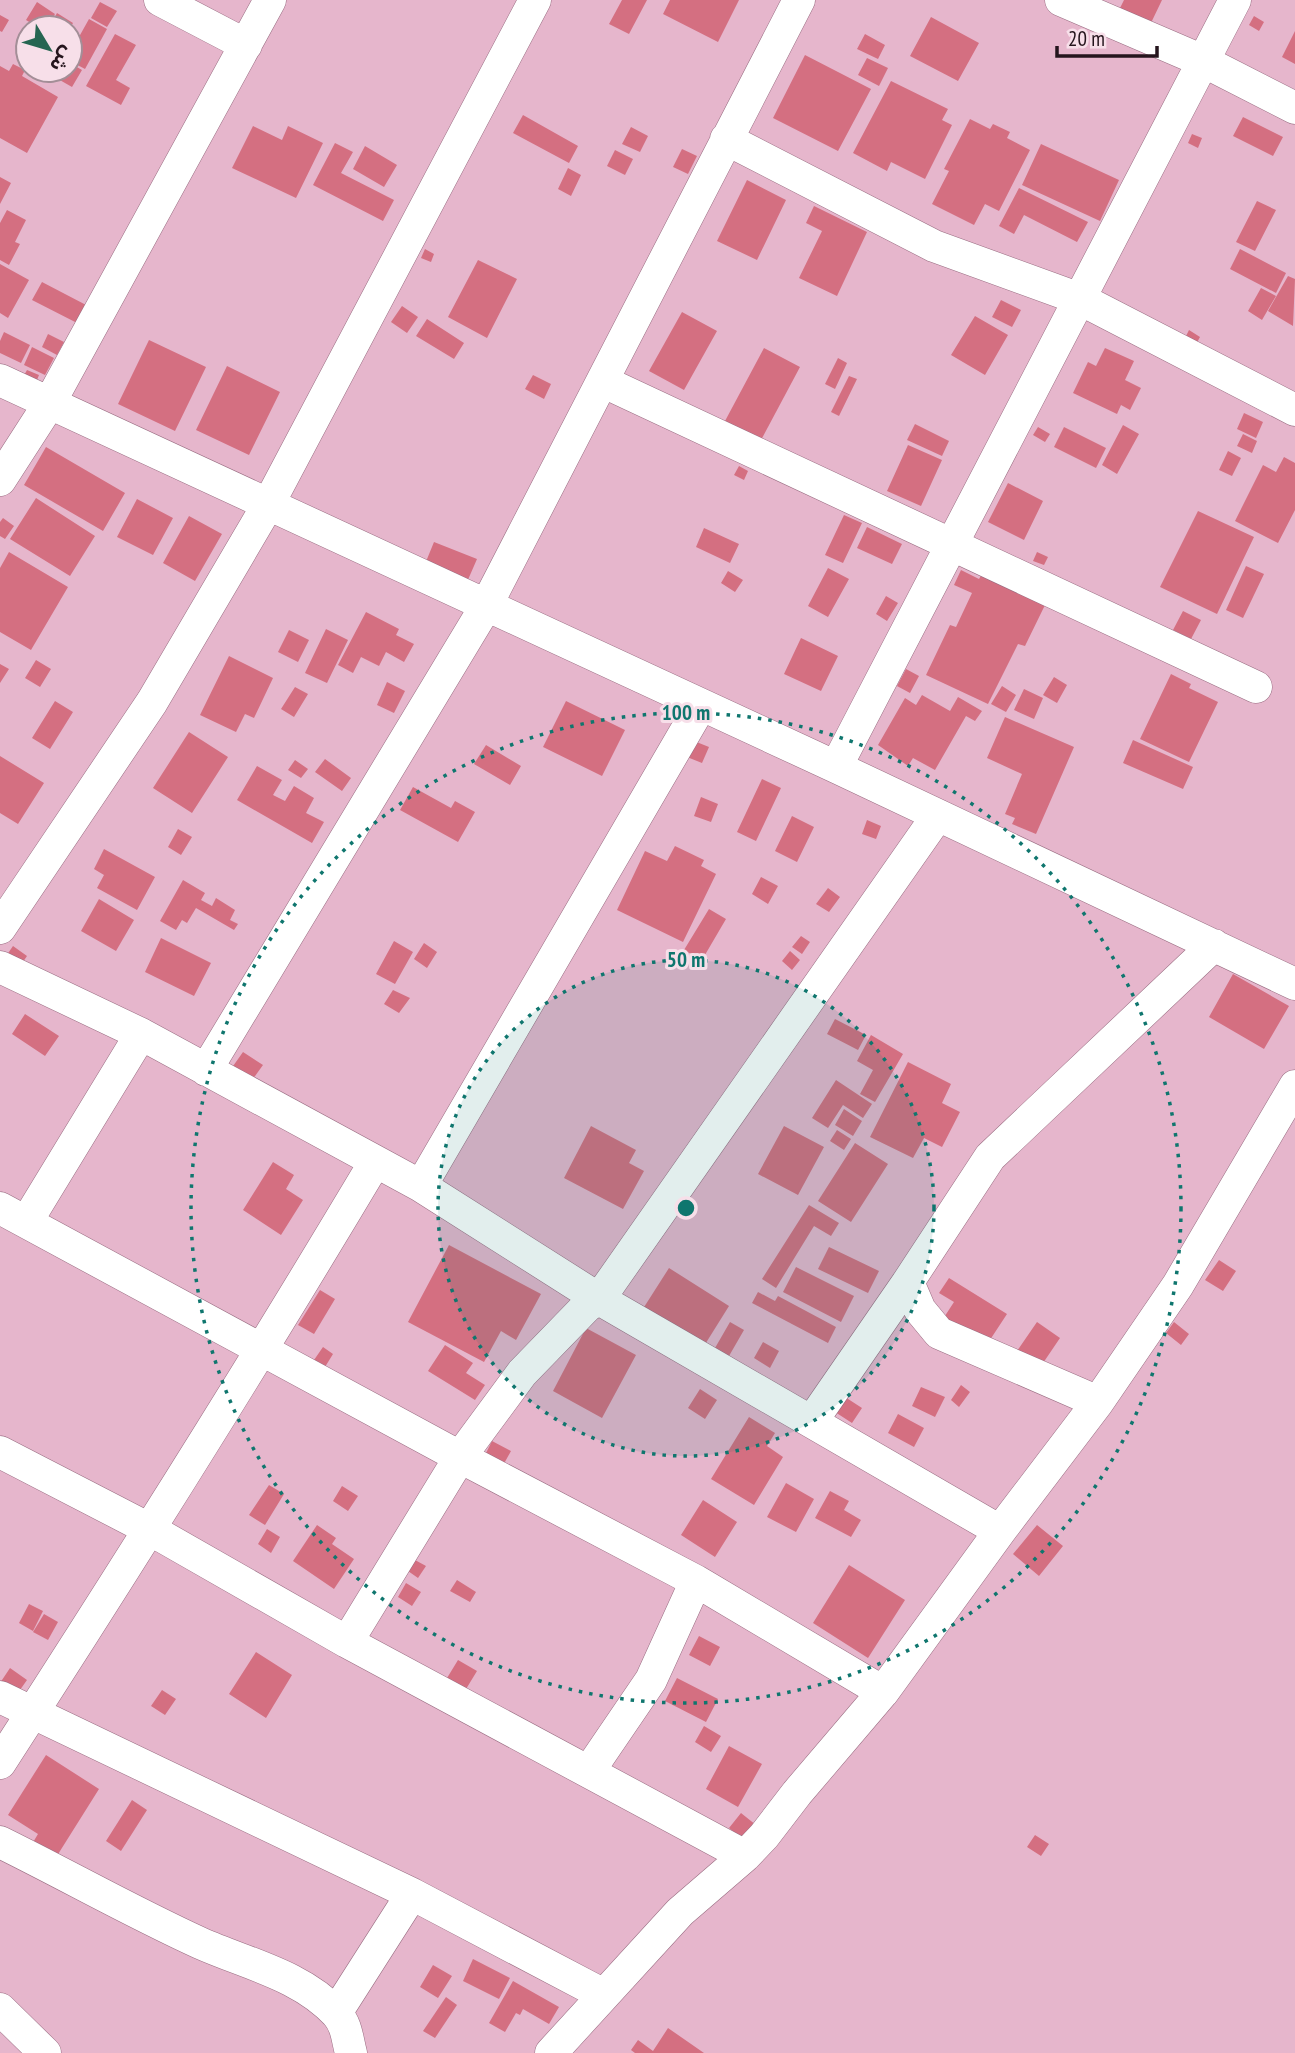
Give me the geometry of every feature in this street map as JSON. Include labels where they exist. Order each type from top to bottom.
[{"type":"street","points":[[160,0],[246,44]]},
{"type":"street","points":[[0,480],[49,404],[270,0]]},
{"type":"street","points":[[0,929],[152,702],[268,503],[535,0]]},
{"type":"street","points":[[206,1070],[486,607],[799,0]]},
{"type":"street","points":[[836,767],[1235,0]]},
{"type":"street","points":[[1071,2],[1203,61],[1295,108]]},
{"type":"street","points":[[726,139],[934,246],[1080,299],[1295,410]]},
{"type":"street","points":[[0,380],[836,767],[1295,984]]},
{"type":"street","points":[[604,382],[1256,687]]},
{"type":"street","points":[[421,1186],[701,705]]},
{"type":"street","points":[[347,1642],[460,1457],[522,1373],[587,1306],[598,1299],[937,815]]},
{"type":"street","points":[[812,1421],[990,1157],[1214,945]]},
{"type":"street","points":[[0,967],[141,1034],[421,1186],[598,1299],[1000,1531]]},
{"type":"street","points":[[141,1034],[13,1214],[262,1351],[696,1581],[883,1692]]},
{"type":"street","points":[[551,2053],[680,1912],[764,1836],[883,1692],[1098,1402],[1178,1285],[1295,1086]]},
{"type":"street","points":[[0,1763],[151,1530],[375,1162]]},
{"type":"street","points":[[908,1282],[920,1310],[939,1333],[1098,1402]]},
{"type":"street","points":[[0,1452],[151,1530],[347,1642],[745,1856]]},
{"type":"street","points":[[589,1772],[652,1680],[696,1581]]},
{"type":"street","points":[[0,1697],[412,1894],[604,1995]]},
{"type":"street","points":[[0,1842],[202,1944],[290,1979],[313,1993],[336,2013],[346,2027],[351,2053]]},
{"type":"street","points":[[336,2013],[412,1894]]},
{"type":"street","points":[[0,2009],[45,2053]]},
{"type":"building","points":[[622,0],[647,0],[629,34],[609,24]]},
{"type":"building","points":[[670,0],[739,0],[718,42],[663,14]]},
{"type":"building","points":[[1124,0],[1162,0],[1150,25],[1119,10]]},
{"type":"building","points":[[37,2],[55,14],[30,14]]},
{"type":"building","points":[[100,2],[117,11],[107,27],[91,18]]},
{"type":"building","points":[[0,15],[9,20],[2,32],[0,31]]},
{"type":"building","points":[[1254,16],[1264,22],[1259,31],[1249,25]]},
{"type":"building","points":[[931,17],[979,43],[958,81],[910,56]]},
{"type":"building","points":[[89,19],[107,29],[85,69],[84,68],[84,28]]},
{"type":"building","points":[[1295,31],[1295,64],[1282,57]]},
{"type":"building","points":[[115,34],[136,45],[116,80],[130,88],[121,105],[86,86]]},
{"type":"building","points":[[865,34],[885,45],[878,59],[857,49]]},
{"type":"building","points":[[805,55],[871,89],[838,151],[773,118]]},
{"type":"building","points":[[867,58],[888,68],[879,86],[858,75]]},
{"type":"building","points":[[14,64],[14,84],[36,84],[58,97],[27,153],[0,138],[0,66],[9,71]]},
{"type":"building","points":[[891,81],[948,109],[942,120],[952,125],[925,179],[891,162],[887,171],[853,153]]},
{"type":"building","points":[[523,115],[578,146],[569,163],[513,133]]},
{"type":"building","points":[[1243,117],[1283,137],[1273,156],[1233,136]]},
{"type":"building","points":[[970,119],[990,129],[993,124],[1010,132],[1007,138],[1030,150],[999,211],[985,204],[974,225],[932,204],[949,171],[944,169]]},
{"type":"building","points":[[253,126],[282,140],[288,126],[323,143],[296,198],[232,168]]},
{"type":"building","points":[[631,127],[648,136],[640,152],[622,144]]},
{"type":"building","points":[[1192,134],[1202,138],[1198,148],[1188,143]]},
{"type":"building","points":[[335,143],[353,152],[341,173],[394,200],[383,221],[313,185]]},
{"type":"building","points":[[1041,144],[1119,180],[1100,221],[1022,185]]},
{"type":"building","points":[[365,146],[397,165],[384,187],[353,169]]},
{"type":"building","points":[[682,149],[697,156],[688,174],[673,167]]},
{"type":"building","points":[[615,150],[633,159],[625,175],[607,166]]},
{"type":"building","points":[[568,168],[581,175],[571,196],[558,189]]},
{"type":"building","points":[[0,177],[11,183],[0,204]]},
{"type":"building","points":[[747,180],[786,200],[757,260],[717,241]]},
{"type":"building","points":[[1019,188],[1088,222],[1077,242],[1024,215],[1014,234],[999,226]]},
{"type":"building","points":[[1257,201],[1276,210],[1255,251],[1236,242]]},
{"type":"building","points":[[814,206],[867,232],[837,296],[799,278],[822,231],[806,223]]},
{"type":"building","points":[[7,210],[26,220],[15,242],[20,244],[9,265],[0,260],[0,223]]},
{"type":"building","points":[[425,249],[434,254],[431,262],[421,258]]},
{"type":"building","points":[[1240,249],[1286,273],[1276,293],[1230,269]]},
{"type":"building","points":[[478,260],[517,279],[487,338],[448,317]]},
{"type":"building","points":[[0,264],[29,280],[8,318],[0,313]]},
{"type":"building","points":[[1288,276],[1295,279],[1293,326],[1268,311]]},
{"type":"building","points":[[42,282],[88,306],[79,324],[32,300]]},
{"type":"building","points":[[1261,288],[1276,296],[1262,320],[1248,311]]},
{"type":"building","points":[[1001,300],[1021,310],[1012,327],[992,317]]},
{"type":"building","points":[[402,306],[418,317],[407,333],[391,322]]},
{"type":"building","points":[[682,312],[717,331],[684,390],[649,371]]},
{"type":"building","points":[[975,316],[1008,335],[985,375],[951,355]]},
{"type":"building","points":[[427,319],[464,343],[454,359],[416,336]]},
{"type":"building","points":[[1189,330],[1200,337],[1194,348],[1183,342]]},
{"type":"building","points":[[4,332],[30,345],[21,363],[0,353],[0,341]]},
{"type":"building","points":[[48,334],[64,342],[57,355],[42,347]]},
{"type":"building","points":[[149,340],[206,367],[175,431],[118,404]]},
{"type":"building","points":[[32,347],[54,358],[45,375],[24,365]]},
{"type":"building","points":[[764,348],[800,367],[761,440],[725,421]]},
{"type":"building","points":[[1105,348],[1134,361],[1125,380],[1141,388],[1130,410],[1121,405],[1117,414],[1073,393],[1088,362],[1096,366]]},
{"type":"building","points":[[838,358],[847,363],[835,389],[825,384]]},
{"type":"building","points":[[227,366],[280,392],[249,455],[196,430]]},
{"type":"building","points":[[27,370],[39,375],[35,385],[22,379]]},
{"type":"building","points":[[533,375],[551,384],[544,399],[525,389]]},
{"type":"building","points":[[849,376],[857,379],[839,416],[831,412]]},
{"type":"building","points":[[1244,413],[1263,422],[1256,438],[1237,429]]},
{"type":"building","points":[[915,424],[949,441],[942,456],[907,440]]},
{"type":"building","points":[[1123,425],[1139,434],[1117,474],[1102,465]]},
{"type":"building","points":[[1038,427],[1050,434],[1045,442],[1033,435]]},
{"type":"building","points":[[1064,427],[1106,448],[1096,468],[1054,447]]},
{"type":"building","points":[[1243,434],[1257,441],[1252,453],[1237,446]]},
{"type":"building","points":[[908,445],[942,460],[921,506],[887,491]]},
{"type":"building","points":[[46,447],[125,493],[103,531],[24,485]]},
{"type":"building","points":[[1228,451],[1241,458],[1232,476],[1219,470]]},
{"type":"building","points":[[1284,457],[1295,463],[1295,510],[1278,543],[1235,521],[1263,465],[1276,472]]},
{"type":"building","points":[[739,466],[748,471],[744,480],[734,475]]},
{"type":"building","points":[[1008,483],[1043,501],[1024,540],[988,522]]},
{"type":"building","points":[[36,498],[95,536],[70,576],[10,539]]},
{"type":"building","points":[[137,499],[173,518],[153,555],[117,537]]},
{"type":"building","points":[[1198,511],[1254,537],[1217,614],[1160,587]]},
{"type":"building","points":[[844,515],[862,523],[843,563],[825,555]]},
{"type":"building","points":[[189,516],[222,534],[195,581],[163,563]]},
{"type":"building","points":[[3,518],[14,526],[5,539],[0,536],[0,522]]},
{"type":"building","points":[[867,527],[902,544],[892,564],[857,548]]},
{"type":"building","points":[[704,528],[739,544],[730,563],[696,547]]},
{"type":"building","points":[[434,542],[477,559],[467,582],[425,564]]},
{"type":"building","points":[[9,552],[68,587],[31,650],[0,632],[0,568]]},
{"type":"building","points":[[1037,552],[1048,557],[1044,565],[1033,561]]},
{"type":"building","points":[[1246,566],[1264,574],[1243,618],[1226,610]]},
{"type":"building","points":[[828,568],[849,579],[828,617],[808,606]]},
{"type":"building","points":[[961,570],[979,579],[982,574],[1045,605],[1025,646],[1018,644],[988,704],[926,675],[950,625],[956,627],[972,593],[954,585]]},
{"type":"building","points":[[728,571],[743,580],[735,592],[721,583]]},
{"type":"building","points":[[886,596],[898,603],[887,621],[876,614]]},
{"type":"building","points":[[1183,611],[1201,620],[1191,639],[1173,630]]},
{"type":"building","points":[[366,612],[399,629],[396,635],[414,644],[404,662],[386,652],[379,666],[361,657],[353,673],[338,665]]},
{"type":"building","points":[[326,629],[348,640],[327,683],[305,673]]},
{"type":"building","points":[[289,630],[309,640],[298,662],[278,652]]},
{"type":"building","points":[[801,638],[838,656],[821,691],[784,674]]},
{"type":"building","points":[[229,656],[273,678],[254,718],[245,714],[236,732],[200,715]]},
{"type":"building","points":[[36,660],[51,669],[40,687],[25,678]]},
{"type":"building","points":[[0,664],[9,669],[0,683]]},
{"type":"building","points":[[906,669],[919,676],[910,693],[897,686]]},
{"type":"building","points":[[1171,674],[1191,684],[1189,688],[1218,702],[1189,762],[1140,739]]},
{"type":"building","points":[[1054,677],[1067,685],[1057,703],[1043,695]]},
{"type":"building","points":[[387,682],[405,691],[394,713],[377,705]]},
{"type":"building","points":[[1002,686],[1016,695],[1006,712],[991,704]]},
{"type":"building","points":[[295,687],[308,694],[294,717],[281,709]]},
{"type":"building","points":[[1024,689],[1043,698],[1034,719],[1014,710]]},
{"type":"building","points":[[922,695],[950,711],[958,697],[982,711],[975,721],[966,716],[935,770],[913,758],[908,766],[878,745],[905,698],[916,705]]},
{"type":"building","points":[[55,701],[73,712],[50,749],[32,738]]},
{"type":"building","points":[[566,701],[625,730],[602,776],[543,747]]},
{"type":"building","points":[[1005,717],[1074,747],[1036,834],[1012,824],[1015,818],[1005,814],[1022,774],[987,758]]},
{"type":"building","points":[[189,732],[228,757],[192,813],[153,788]]},
{"type":"building","points":[[689,739],[709,747],[702,763],[682,755]]},
{"type":"building","points":[[1133,740],[1193,767],[1183,789],[1123,763]]},
{"type":"building","points":[[486,745],[521,766],[510,785],[474,764]]},
{"type":"building","points":[[0,756],[44,783],[18,824],[0,813]]},
{"type":"building","points":[[325,759],[351,778],[342,791],[315,772]]},
{"type":"building","points":[[295,760],[308,769],[301,778],[288,770]]},
{"type":"building","points":[[257,766],[282,780],[273,795],[285,801],[294,786],[314,798],[306,813],[324,822],[312,843],[237,800]]},
{"type":"building","points":[[762,779],[781,788],[756,841],[737,832]]},
{"type":"building","points":[[413,787],[451,808],[455,801],[475,812],[458,842],[400,810]]},
{"type":"building","points":[[701,797],[718,804],[711,822],[694,816]]},
{"type":"building","points":[[792,816],[814,827],[797,862],[775,851]]},
{"type":"building","points":[[867,820],[881,826],[876,839],[862,834]]},
{"type":"building","points":[[178,829],[192,837],[181,855],[168,847]]},
{"type":"building","points":[[675,846],[704,860],[701,866],[716,874],[683,942],[617,910],[645,851],[667,861]]},
{"type":"building","points":[[104,849],[155,877],[137,910],[97,888],[104,875],[94,869]]},
{"type":"building","points":[[761,877],[778,886],[768,904],[752,894]]},
{"type":"building","points":[[183,880],[205,893],[201,900],[212,906],[216,898],[235,910],[230,920],[238,924],[234,930],[196,908],[187,923],[182,920],[176,930],[160,921]]},
{"type":"building","points":[[828,888],[840,897],[829,912],[816,904]]},
{"type":"building","points":[[99,899],[134,920],[116,951],[81,931]]},
{"type":"building","points":[[709,909],[726,919],[702,960],[684,950]]},
{"type":"building","points":[[801,936],[810,942],[802,954],[792,947]]},
{"type":"building","points":[[161,938],[211,963],[194,996],[145,972]]},
{"type":"building","points":[[394,941],[413,952],[395,984],[376,974]]},
{"type":"building","points":[[424,943],[437,952],[427,968],[414,959]]},
{"type":"building","points":[[13,946],[27,956],[16,972],[2,962]]},
{"type":"building","points":[[790,951],[800,960],[792,970],[782,961]]},
{"type":"building","points":[[1233,974],[1289,1006],[1264,1049],[1209,1017]]},
{"type":"building","points":[[393,990],[410,998],[399,1013],[384,1004]]},
{"type":"building","points":[[25,1014],[59,1036],[45,1056],[12,1034]]},
{"type":"building","points":[[835,1019],[866,1035],[858,1050],[827,1034]]},
{"type":"building","points":[[871,1035],[903,1054],[875,1102],[860,1094],[873,1070],[857,1061]]},
{"type":"building","points":[[243,1052],[263,1065],[250,1083],[231,1069]]},
{"type":"building","points":[[908,1062],[951,1084],[942,1103],[960,1112],[942,1147],[924,1138],[913,1158],[870,1137]]},
{"type":"building","points":[[836,1080],[872,1104],[863,1118],[843,1105],[828,1128],[812,1118]]},
{"type":"building","points":[[844,1109],[862,1121],[853,1136],[835,1125]]},
{"type":"building","points":[[591,1126],[636,1150],[629,1163],[644,1171],[623,1209],[564,1178]]},
{"type":"building","points":[[784,1126],[824,1147],[798,1195],[758,1174]]},
{"type":"building","points":[[837,1130],[851,1139],[844,1150],[830,1141]]},
{"type":"building","points":[[855,1143],[888,1164],[851,1222],[818,1201]]},
{"type":"building","points":[[273,1162],[294,1175],[286,1189],[303,1200],[281,1235],[243,1210]]},
{"type":"building","points":[[809,1205],[839,1223],[831,1236],[814,1226],[776,1288],[762,1279]]},
{"type":"building","points":[[449,1245],[541,1294],[516,1340],[501,1331],[484,1362],[408,1322]]},
{"type":"building","points":[[829,1247],[879,1271],[868,1293],[818,1269]]},
{"type":"building","points":[[1219,1260],[1236,1271],[1223,1291],[1205,1280]]},
{"type":"building","points":[[796,1267],[854,1296],[841,1322],[783,1292]]},
{"type":"building","points":[[669,1268],[729,1306],[699,1354],[639,1315]]},
{"type":"building","points":[[949,1278],[1007,1314],[984,1349],[941,1322],[954,1302],[939,1293]]},
{"type":"building","points":[[320,1290],[335,1299],[314,1334],[298,1325]]},
{"type":"building","points":[[758,1292],[775,1301],[778,1296],[836,1327],[828,1343],[752,1303]]},
{"type":"building","points":[[730,1322],[744,1330],[729,1356],[715,1348]]},
{"type":"building","points":[[1037,1322],[1060,1338],[1039,1369],[1015,1354]]},
{"type":"building","points":[[1174,1322],[1189,1334],[1181,1345],[1166,1333]]},
{"type":"building","points":[[586,1328],[636,1355],[602,1418],[553,1391]]},
{"type":"building","points":[[763,1342],[779,1351],[770,1368],[754,1358]]},
{"type":"building","points":[[445,1345],[473,1363],[466,1373],[485,1385],[475,1400],[428,1371]]},
{"type":"building","points":[[323,1347],[333,1354],[325,1367],[314,1360]]},
{"type":"building","points":[[961,1385],[970,1392],[959,1407],[951,1400]]},
{"type":"building","points":[[921,1387],[945,1397],[935,1417],[912,1406]]},
{"type":"building","points":[[700,1389],[717,1400],[705,1419],[688,1408]]},
{"type":"building","points":[[845,1397],[862,1408],[852,1423],[835,1412]]},
{"type":"building","points":[[898,1414],[924,1428],[914,1447],[888,1433]]},
{"type":"building","points":[[749,1417],[775,1433],[767,1446],[783,1457],[754,1505],[711,1479]]},
{"type":"building","points":[[492,1441],[511,1451],[501,1469],[483,1459]]},
{"type":"building","points":[[786,1483],[814,1499],[796,1532],[767,1517]]},
{"type":"building","points":[[269,1485],[284,1494],[265,1525],[249,1515]]},
{"type":"building","points":[[342,1486],[358,1496],[348,1511],[333,1501]]},
{"type":"building","points":[[830,1491],[849,1501],[844,1510],[861,1520],[851,1537],[815,1518]]},
{"type":"building","points":[[703,1500],[737,1522],[715,1557],[681,1535]]},
{"type":"building","points":[[317,1525],[336,1538],[332,1544],[354,1559],[334,1589],[293,1561]]},
{"type":"building","points":[[1037,1525],[1063,1546],[1039,1576],[1013,1554]]},
{"type":"building","points":[[267,1529],[280,1537],[271,1553],[258,1544]]},
{"type":"building","points":[[415,1560],[426,1566],[418,1578],[408,1571]]},
{"type":"building","points":[[849,1565],[905,1600],[868,1658],[813,1623]]},
{"type":"building","points":[[457,1580],[476,1592],[470,1602],[450,1591]]},
{"type":"building","points":[[406,1583],[421,1592],[412,1606],[398,1597]]},
{"type":"building","points":[[29,1604],[43,1611],[33,1631],[19,1623]]},
{"type":"building","points":[[44,1614],[58,1622],[48,1640],[33,1632]]},
{"type":"building","points":[[699,1636],[720,1647],[710,1666],[689,1655]]},
{"type":"building","points":[[256,1652],[292,1675],[266,1718],[229,1694]]},
{"type":"building","points":[[458,1660],[477,1671],[463,1694],[444,1683]]},
{"type":"building","points":[[10,1668],[27,1680],[15,1697],[0,1683]]},
{"type":"building","points":[[677,1678],[718,1699],[706,1722],[665,1701]]},
{"type":"building","points":[[162,1690],[176,1699],[165,1715],[151,1706]]},
{"type":"building","points":[[704,1726],[721,1736],[711,1752],[695,1742]]},
{"type":"building","points":[[729,1746],[762,1764],[738,1807],[706,1789]]},
{"type":"building","points":[[46,1755],[99,1789],[55,1859],[32,1844],[38,1834],[8,1815]]},
{"type":"building","points":[[132,1800],[147,1810],[121,1851],[106,1841]]},
{"type":"building","points":[[741,1813],[756,1825],[744,1840],[729,1828]]},
{"type":"building","points":[[1035,1835],[1049,1844],[1041,1856],[1027,1847]]},
{"type":"building","points":[[473,1959],[510,1978],[499,1999],[463,1981]]},
{"type":"building","points":[[433,1965],[452,1976],[438,1998],[420,1987]]},
{"type":"building","points":[[513,1981],[559,2007],[549,2024],[523,2009],[520,2015],[516,2013],[505,2032],[489,2023]]},
{"type":"building","points":[[446,1997],[457,2005],[435,2038],[423,2031]]},
{"type":"building","points":[[668,2028],[704,2053],[635,2053],[631,2050],[638,2040],[653,2051]]}]
